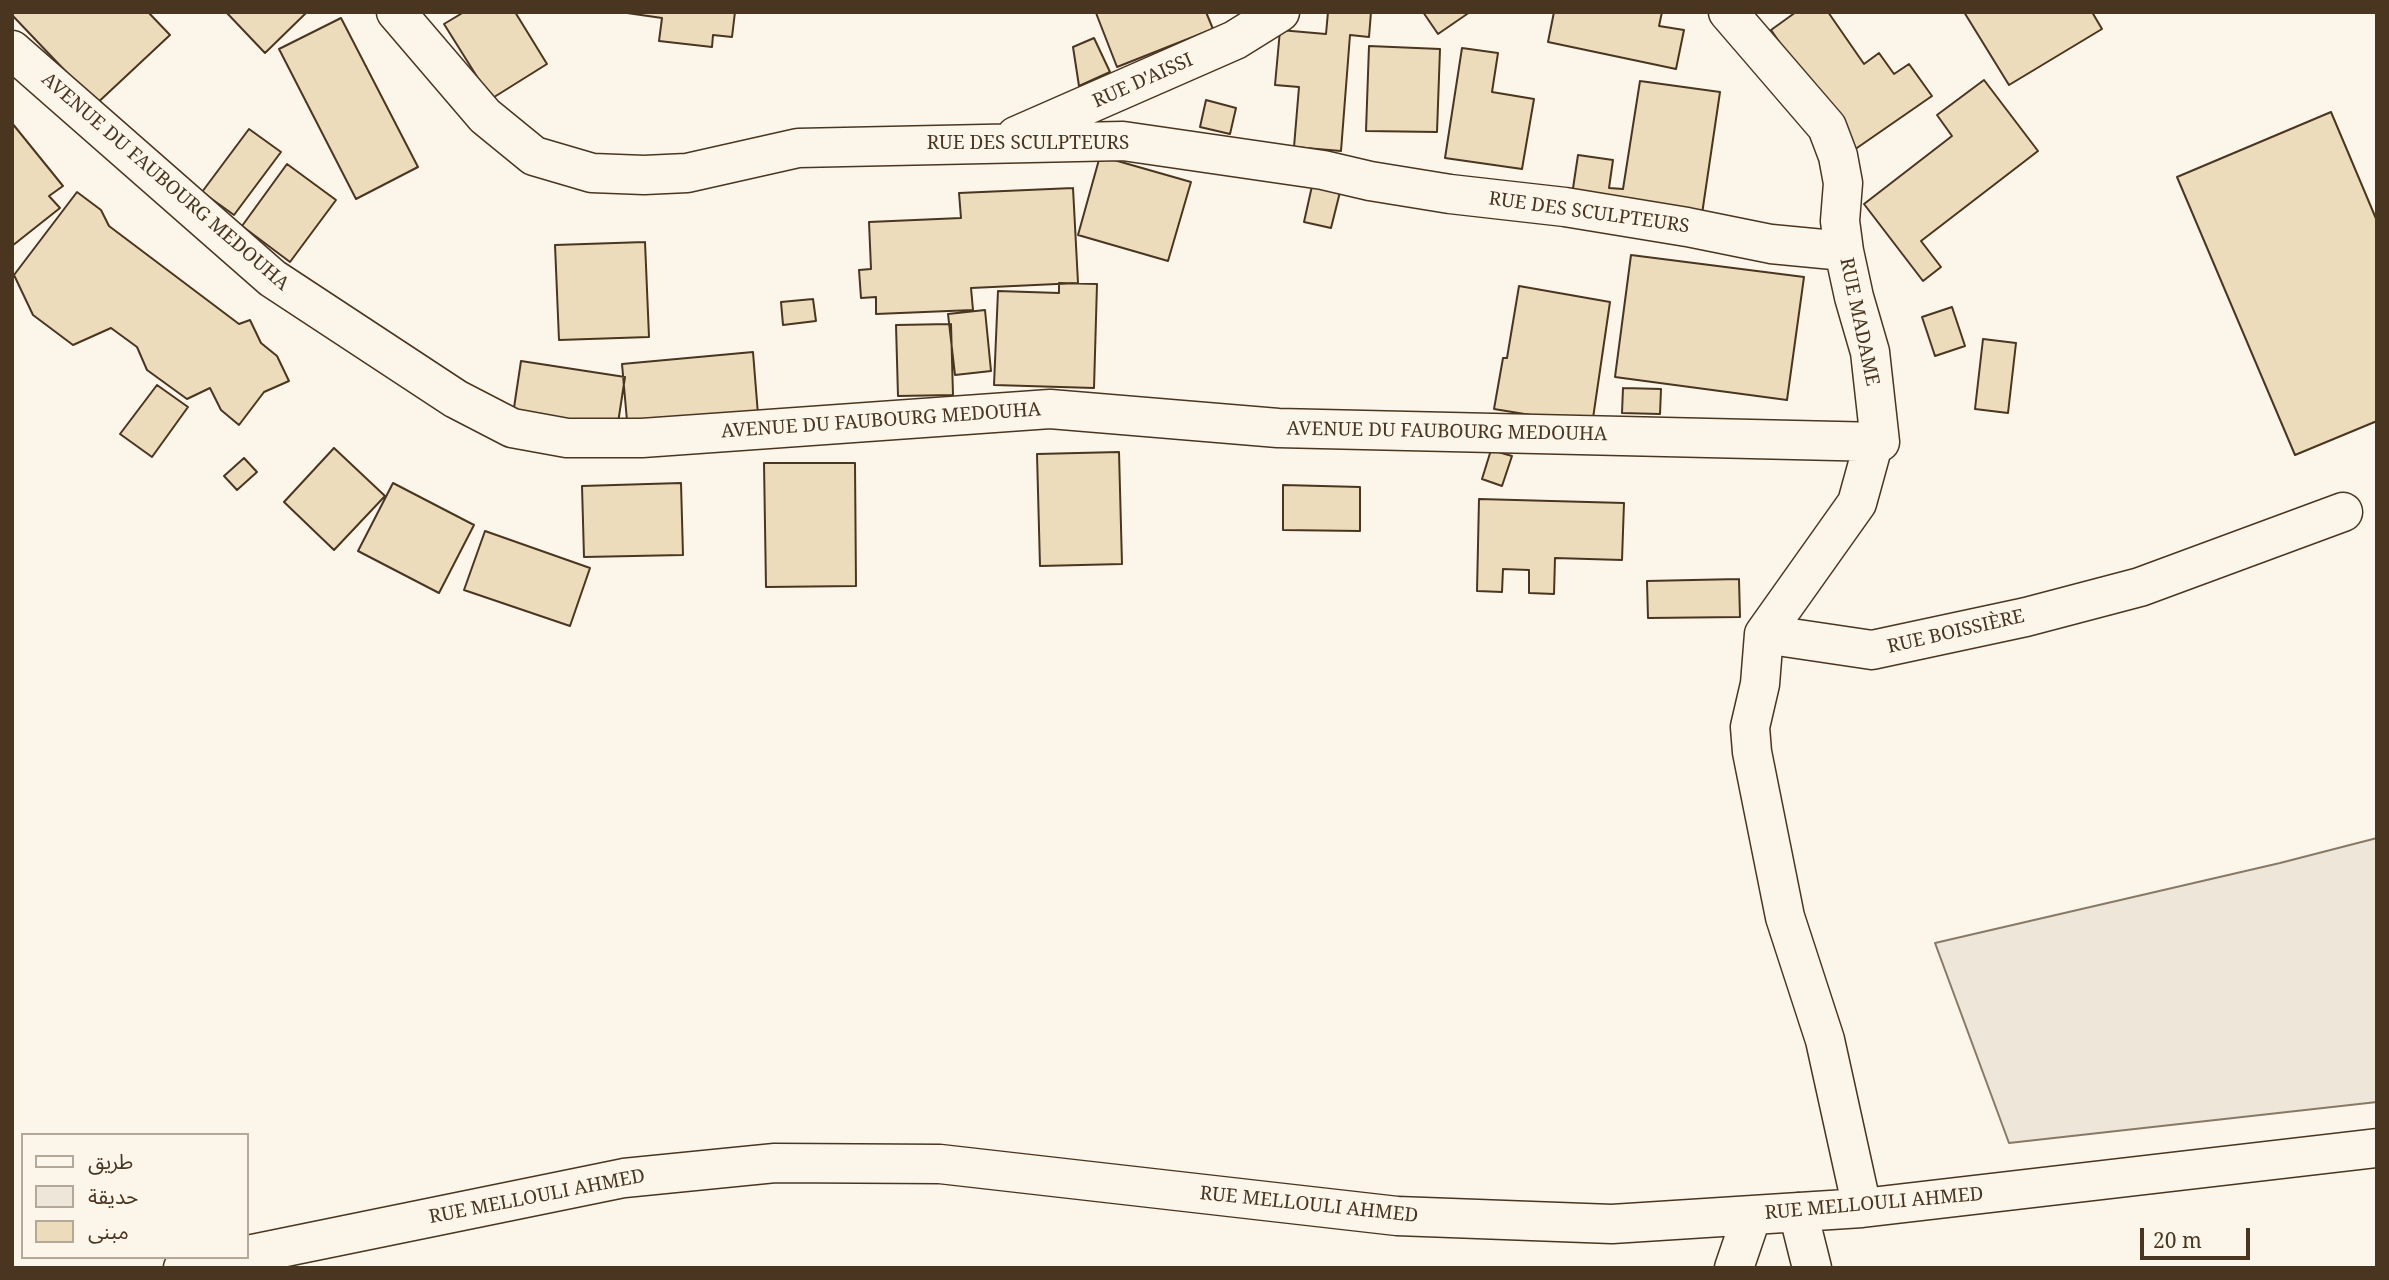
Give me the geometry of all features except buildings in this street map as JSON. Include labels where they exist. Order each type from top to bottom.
[{"type":"street","name":"RUE DES SCULPTEURS","points":[[396,12],[485,116],[534,156],[592,173],[687,173],[798,148],[1123,141],[1323,170],[1450,194],[1565,207],[1771,244],[1844,251]]},
{"type":"street","name":"RUE D'AISSI","points":[[1002,143],[1235,40],[1280,12]]},
{"type":"street","name":"RUE MADAME","points":[[1728,12],[1827,127],[1838,156],[1843,183],[1840,221],[1844,251],[1870,352],[1880,442]]},
{"type":"street","name":"AVENUE DU FAUBOURG MEDOUHA","points":[[12,50],[272,278],[456,399],[512,428],[567,438],[642,438],[1050,409],[1278,428],[1880,442]]},
{"type":"street","points":[[1862,1208],[1825,1040],[1785,917],[1752,752],[1750,727],[1760,684],[1764,634],[1857,503],[1873,445],[1880,442]]},
{"type":"street","name":"RUE BOISSIÈRE","points":[[1764,634],[1872,650],[2026,617],[2140,587],[2343,512]]},
{"type":"street","name":"RUE MELLOULI AHMED","points":[[248,1255],[624,1178],[775,1163],[940,1164],[1397,1216],[1612,1224],[1862,1208],[2377,1148]]},
{"type":"street","points":[[1798,1212],[1812,1268]]},
{"type":"street","points":[[1734,1268],[1752,1215]]},
{"type":"street","points":[[183,1268],[225,1259]]},
{"type":"green space","points":[[2377,838],[2377,1102],[2009,1143],[1935,943]]}]
